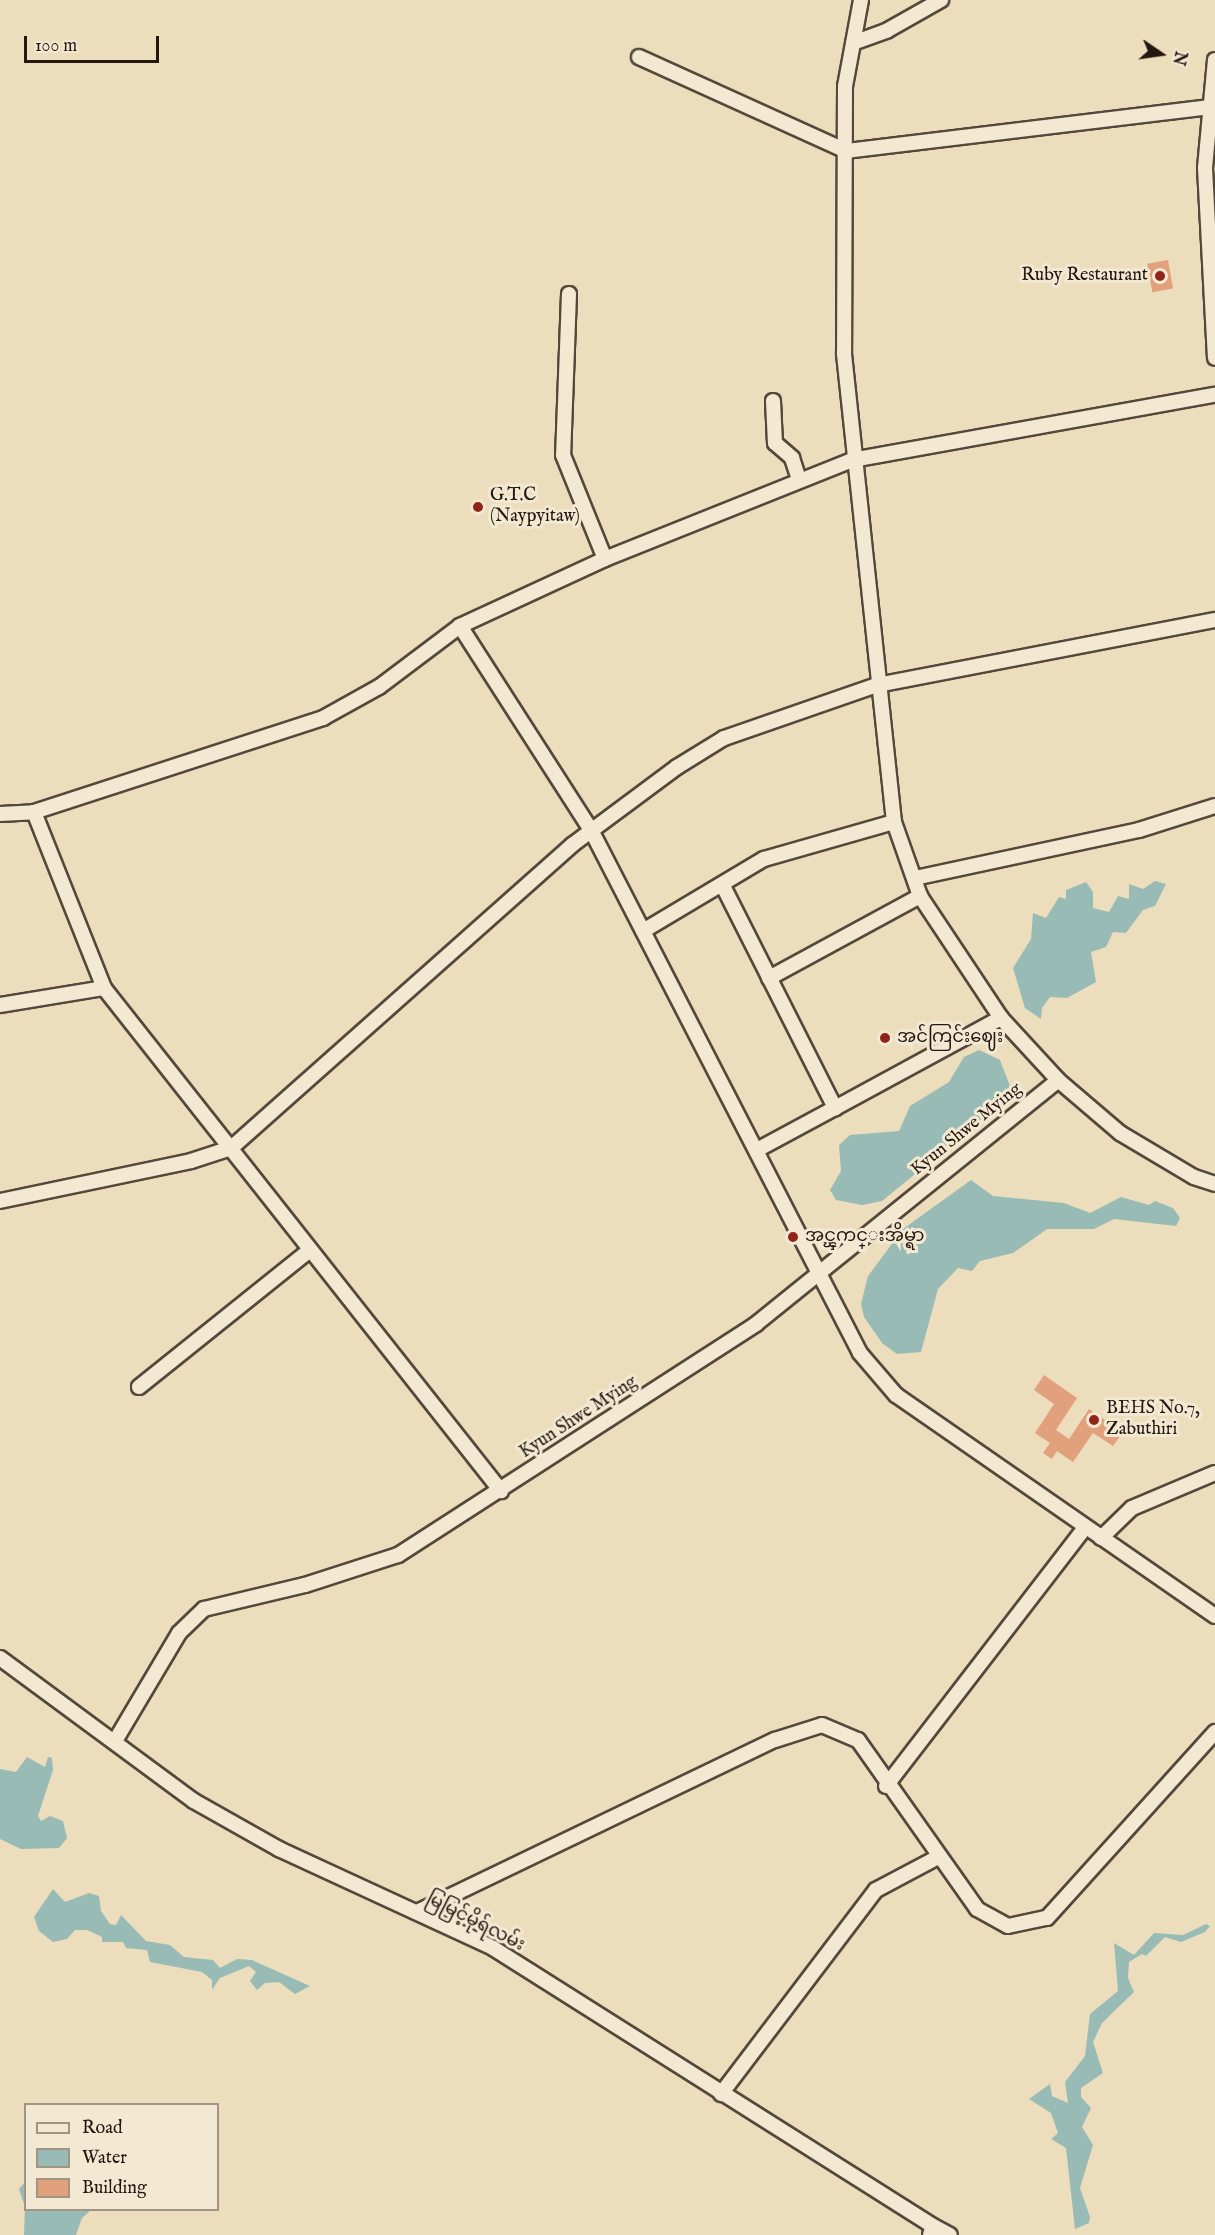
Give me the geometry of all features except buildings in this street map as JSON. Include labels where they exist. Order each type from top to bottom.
[{"type":"street","points":[[861,0],[845,86],[844,354],[852,460],[894,822],[920,896],[1001,1018],[1058,1080],[1120,1133],[1194,1178],[1215,1184]]},
{"type":"street","points":[[853,43],[888,30],[941,0]]},
{"type":"street","points":[[639,57],[846,151],[1207,108]]},
{"type":"street","points":[[1215,60],[1207,108],[1205,168],[1215,358]]},
{"type":"street","points":[[569,294],[563,455],[605,559]]},
{"type":"street","points":[[0,814],[34,812],[323,718],[379,687],[460,626],[605,559],[799,479],[852,460],[1215,395]]},
{"type":"street","points":[[773,401],[775,443],[792,458],[799,479]]},
{"type":"street","points":[[0,1201],[191,1161],[231,1148],[591,831],[724,738],[877,685],[1215,620]]},
{"type":"street","points":[[460,626],[591,831],[756,1150],[816,1273],[860,1353],[896,1395],[1215,1616]]},
{"type":"street","points":[[915,878],[1139,830],[1215,806]]},
{"type":"street","points":[[34,812],[104,988],[141,1040],[231,1148],[501,1491]]},
{"type":"street","points":[[643,931],[723,886],[764,859],[894,822]]},
{"type":"street","points":[[723,886],[835,1108]]},
{"type":"street","points":[[769,978],[920,896]]},
{"type":"street","points":[[0,1005],[104,988]]},
{"type":"street","points":[[756,1150],[1001,1018]]},
{"type":"street","name":"Kyun Shwe Mying","points":[[114,1741],[179,1633],[204,1609],[305,1585],[398,1555],[501,1491],[756,1324],[816,1273],[1058,1080]]},
{"type":"street","points":[[139,1387],[310,1250]]},
{"type":"street","points":[[1101,1538],[1132,1508],[1215,1473]]},
{"type":"street","points":[[886,1786],[1085,1527]]},
{"type":"street","name":"မြမြင့်မိုရ်လမ်း","points":[[0,1658],[213,1812],[279,1849],[493,1948],[932,2230],[950,2235]]},
{"type":"street","points":[[417,1912],[775,1740],[822,1725],[858,1740],[886,1786],[977,1909],[1008,1926],[1047,1918],[1215,1732]]},
{"type":"street","points":[[721,2094],[876,1890],[938,1857]]},
{"type":"water","points":[[1155,881],[1166,884],[1155,906],[1143,910],[1126,933],[1113,932],[1106,947],[1091,952],[1096,982],[1067,998],[1050,997],[1042,1008],[1041,1019],[1025,1008],[1013,968],[1031,939],[1033,913],[1046,918],[1059,897],[1066,899],[1066,890],[1086,882],[1093,892],[1093,908],[1109,912],[1118,896],[1129,899],[1129,884],[1143,889]]},
{"type":"water","points":[[979,1050],[1000,1060],[1010,1086],[996,1108],[882,1201],[862,1205],[836,1200],[830,1190],[841,1171],[839,1145],[850,1135],[899,1131],[910,1106],[949,1082],[964,1057]]},
{"type":"water","points":[[971,1180],[993,1196],[1064,1203],[1090,1213],[1121,1197],[1149,1205],[1155,1201],[1173,1208],[1180,1218],[1176,1226],[1114,1219],[1094,1229],[1047,1229],[1013,1253],[980,1261],[972,1271],[958,1268],[938,1289],[921,1352],[897,1354],[882,1343],[864,1317],[861,1304],[868,1276],[903,1229]]},
{"type":"water","points":[[27,1757],[45,1767],[48,1757],[52,1758],[53,1770],[38,1816],[41,1821],[50,1816],[63,1821],[67,1838],[59,1848],[21,1849],[0,1839],[0,1769],[16,1772]]},
{"type":"water","points":[[53,1889],[65,1902],[89,1893],[99,1896],[101,1911],[110,1924],[116,1925],[121,1915],[146,1941],[170,1945],[184,1957],[213,1960],[220,1968],[237,1959],[252,1960],[310,1986],[295,1994],[279,1982],[265,1983],[257,1990],[250,1981],[256,1972],[249,1966],[220,1978],[212,1990],[212,1980],[202,1972],[150,1962],[147,1950],[126,1948],[123,1942],[102,1942],[102,1937],[87,1930],[75,1930],[67,1939],[53,1942],[39,1931],[34,1917]]},
{"type":"water","points":[[1206,1924],[1210,1926],[1205,1932],[1181,1942],[1165,1937],[1146,1956],[1142,1954],[1129,1962],[1128,1978],[1134,1992],[1102,2023],[1093,2042],[1103,2073],[1081,2088],[1081,2097],[1091,2108],[1082,2127],[1093,2145],[1080,2188],[1090,2217],[1089,2223],[1075,2229],[1066,2148],[1051,2139],[1058,2133],[1051,2113],[1029,2099],[1050,2084],[1052,2096],[1068,2103],[1065,2082],[1085,2056],[1090,2014],[1118,1991],[1114,1943],[1134,1955],[1154,1933],[1183,1935]]},
{"type":"water","points":[[24,2183],[24,2204],[19,2189]]},
{"type":"water","points":[[25,2211],[90,2211],[82,2218],[76,2235],[24,2235]]},
{"type":"place","name":"Ruby Restaurant","points":[[1160,276]]},
{"type":"place","name":"G.T.C (Naypyitaw)","points":[[478,507]]},
{"type":"place","name":"အင်ကြင်းဈေး","points":[[885,1038]]},
{"type":"place","name":"အင္ၾကင္းအိမ္ရာ","points":[[793,1237]]},
{"type":"place","name":"BEHS No.7, Zabuthiri","points":[[1094,1420]]}]
